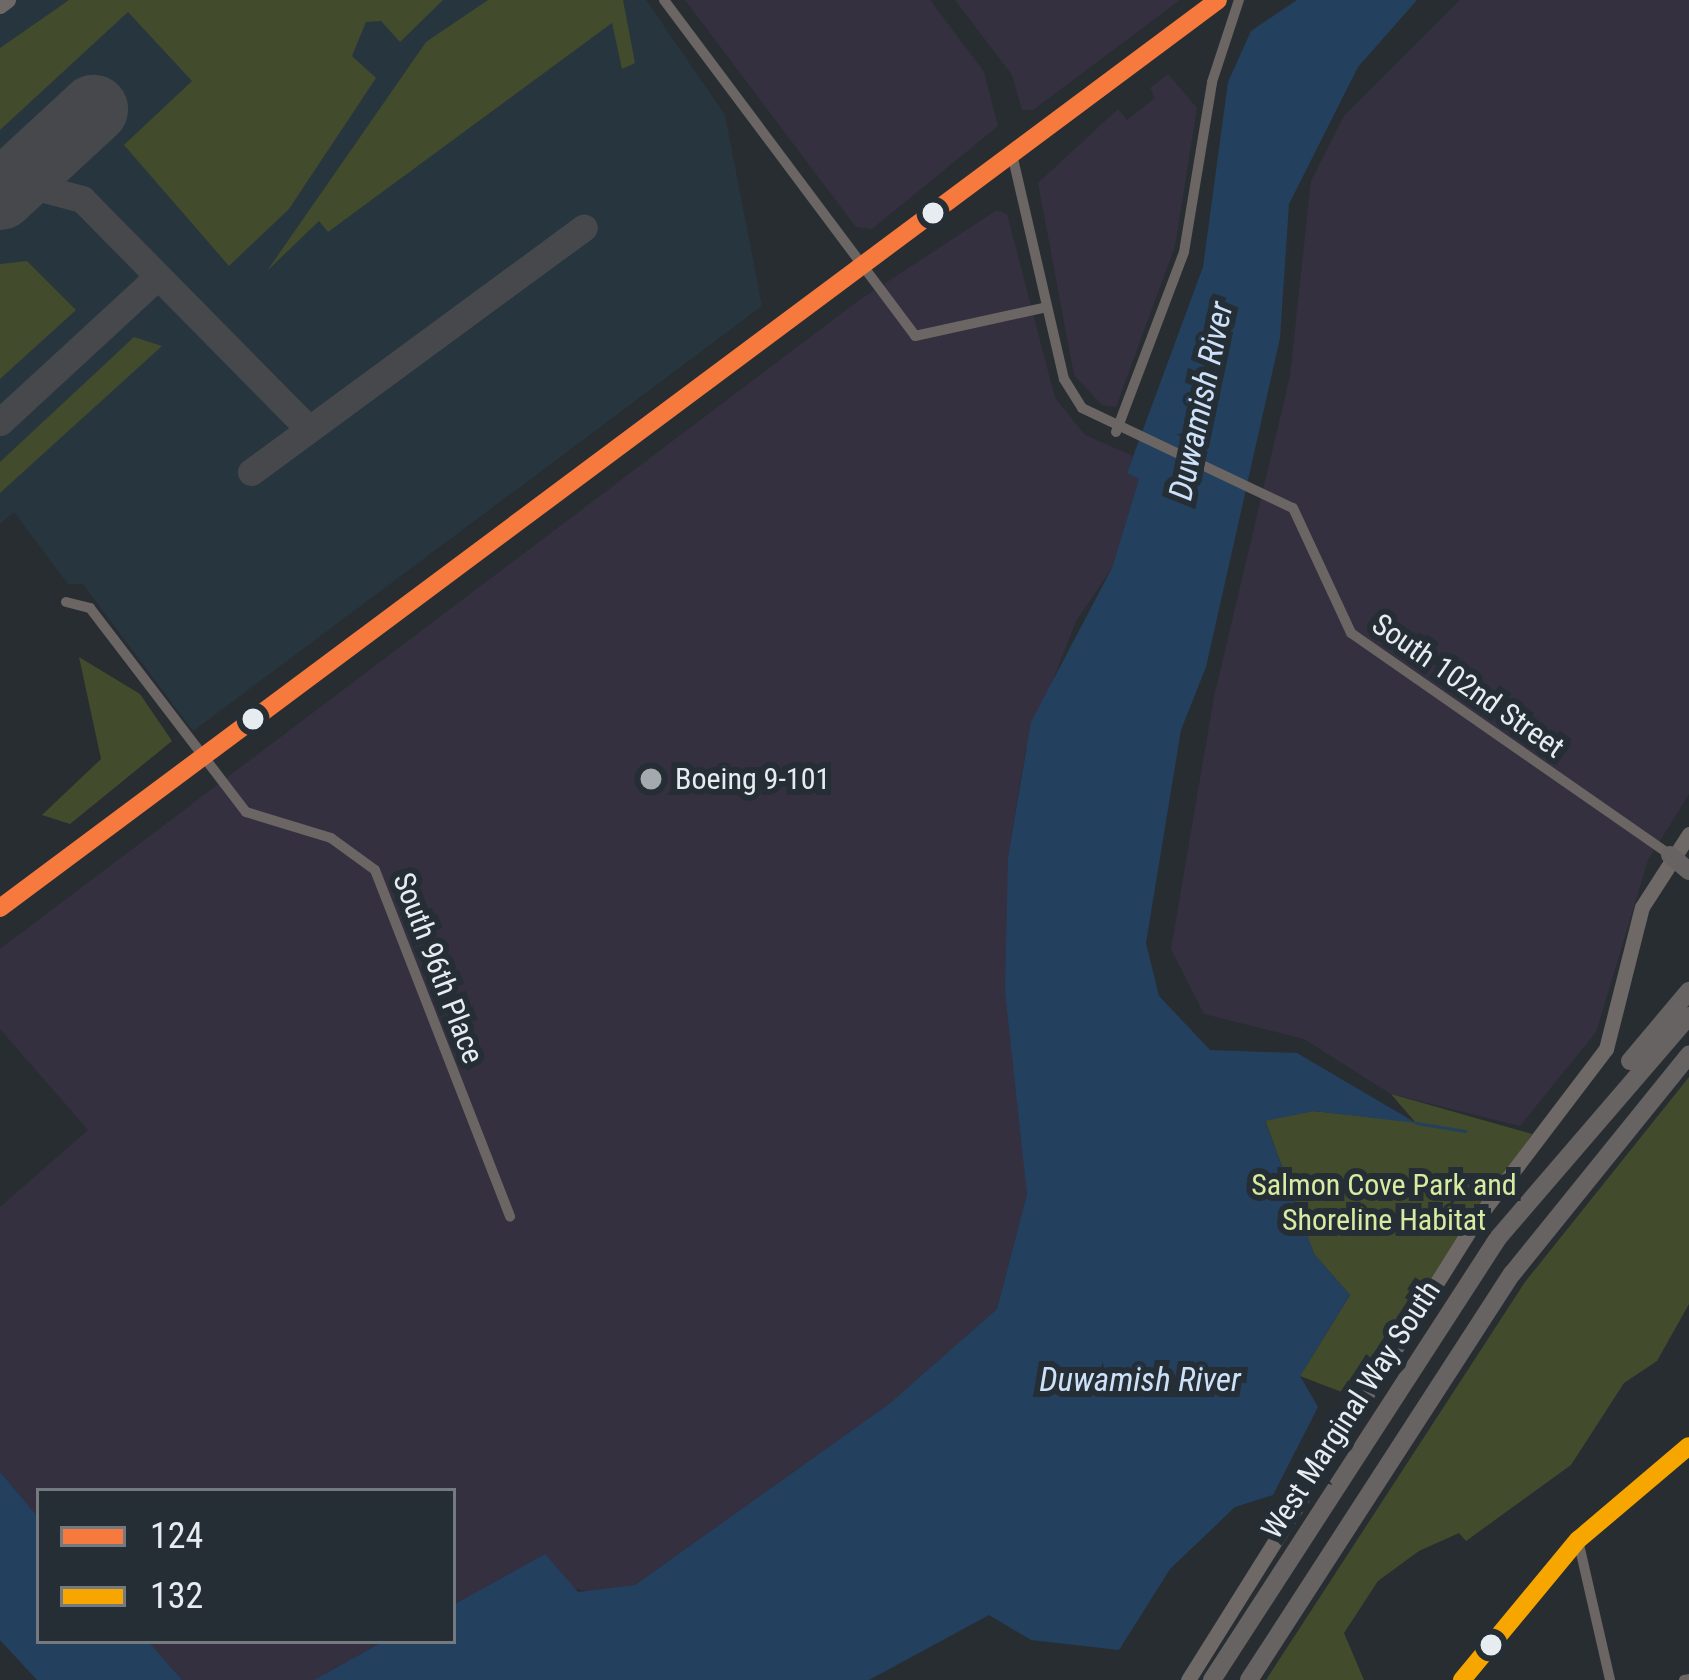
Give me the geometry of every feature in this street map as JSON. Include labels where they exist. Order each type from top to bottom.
[{"type":"highway","points":[[1571,1140],[1689,991]]},
{"type":"highway","name":"West Marginal Way South","points":[[1213,1680],[1571,1140],[1689,1016]]},
{"type":"highway","name":"West Marginal Way South","points":[[1249,1680],[1512,1274],[1689,1055]]},
{"type":"main road","points":[[0,908],[1218,0]]},
{"type":"street","points":[[0,6],[8,0]]},
{"type":"street","points":[[664,0],[915,336],[1047,307]]},
{"type":"street","points":[[1116,432],[1184,251],[1224,45],[1239,0]]},
{"type":"street","name":"South 102nd Street","points":[[1012,154],[1068,389],[1116,432],[1263,493],[1312,530],[1351,633],[1683,863]]},
{"type":"street","name":"South 96th Place","points":[[66,602],[90,608],[201,756],[257,819],[332,838],[375,870],[510,1217]]},
{"type":"street","points":[[1188,1680],[1476,1220],[1615,1034],[1637,925],[1683,863],[1689,834]]},
{"type":"street","points":[[1462,1680],[1578,1540],[1689,1446]]},
{"type":"street","points":[[1578,1540],[1610,1680]]},
{"type":"shaded area","points":[[16,0],[646,0],[725,115],[762,306],[193,731],[83,584],[68,584],[14,512],[0,524],[0,11]]},
{"type":"shaded area","points":[[685,0],[930,0],[984,72],[998,126],[872,229],[856,227]]},
{"type":"shaded area","points":[[955,0],[1180,0],[1033,110],[1022,110],[1012,75]]},
{"type":"shaded area","points":[[1460,0],[1689,0],[1689,794],[1648,860],[1596,1032],[1520,1126],[1391,1094],[1304,1039],[1204,1014],[1171,949],[1214,697],[1290,376],[1311,181],[1344,116]]},
{"type":"shaded area","points":[[1168,74],[1197,108],[1175,246],[1116,407],[1102,405],[1074,375],[1038,183],[1118,109],[1127,120],[1155,98],[1150,88]]},
{"type":"shaded area","points":[[997,210],[1007,214],[1055,398],[1085,435],[1133,456],[1127,473],[1139,479],[1112,568],[1076,621],[1026,749],[1008,857],[1027,1194],[997,1309],[889,1404],[635,1585],[600,1593],[570,1588],[545,1554],[456,1603],[456,1488],[36,1488],[36,1514],[0,1472],[0,1207],[88,1130],[0,1029],[0,949],[858,301]]},
{"type":"shaded area","points":[[151,1644],[379,1644],[314,1680],[182,1680]]},
{"type":"green space","points":[[69,0],[443,0],[400,42],[381,21],[366,22],[352,56],[376,78],[289,209],[229,266],[124,145],[192,81],[128,12],[0,130],[0,48]]},
{"type":"green space","points":[[488,0],[623,0],[635,63],[622,69],[612,23],[328,232],[319,221],[267,271],[426,42]]},
{"type":"green space","points":[[27,261],[76,310],[0,379],[0,264]]},
{"type":"green space","points":[[134,337],[162,346],[0,493],[0,462]]},
{"type":"green space","points":[[79,657],[140,694],[172,741],[70,824],[42,815],[101,759]]},
{"type":"green space","points":[[1689,1077],[1689,1304],[1657,1361],[1624,1383],[1571,1465],[1466,1541],[1459,1533],[1419,1551],[1378,1581],[1344,1633],[1364,1680],[1266,1680],[1525,1282]]},
{"type":"green space","name":"Salmon Cove Park and Shoreline Habitat","points":[[1391,1094],[1532,1134],[1352,1396],[1300,1376],[1350,1295],[1314,1254],[1265,1120],[1314,1111],[1415,1122]]},
{"type":"water","name":"Duwamish River","points":[[1297,0],[1417,0],[1358,67],[1289,204],[1280,338],[1206,667],[1181,730],[1146,943],[1159,996],[1210,1050],[1297,1053],[1416,1123],[1314,1111],[1265,1121],[1314,1254],[1350,1295],[1300,1376],[1318,1407],[1273,1495],[1235,1507],[1170,1569],[1119,1650],[1031,1640],[989,1615],[869,1680],[314,1680],[379,1644],[456,1644],[456,1603],[545,1554],[578,1592],[635,1585],[889,1404],[997,1309],[1027,1194],[1005,991],[1008,857],[1031,722],[1112,568],[1139,479],[1127,473],[1203,267],[1228,82],[1251,31]]},
{"type":"water","points":[[0,1472],[36,1514],[36,1644],[151,1644],[182,1680],[37,1680],[0,1640]]},
{"type":"waterway","points":[[1416,1123],[1465,1131]]},
{"type":"taxiway","points":[[0,199],[33,186],[82,199],[309,429]]},
{"type":"taxiway","points":[[251,472],[584,227]]},
{"type":"taxiway","points":[[0,422],[157,277]]},
{"type":"runway","points":[[0,195],[93,109]]},
{"type":"transit line","name":"124","points":[[0,908],[1218,0]]},
{"type":"transit line","name":"132","points":[[1462,1680],[1578,1540],[1689,1446]]},
{"type":"place","name":"Boeing 9-101","points":[[651,779]]}]
